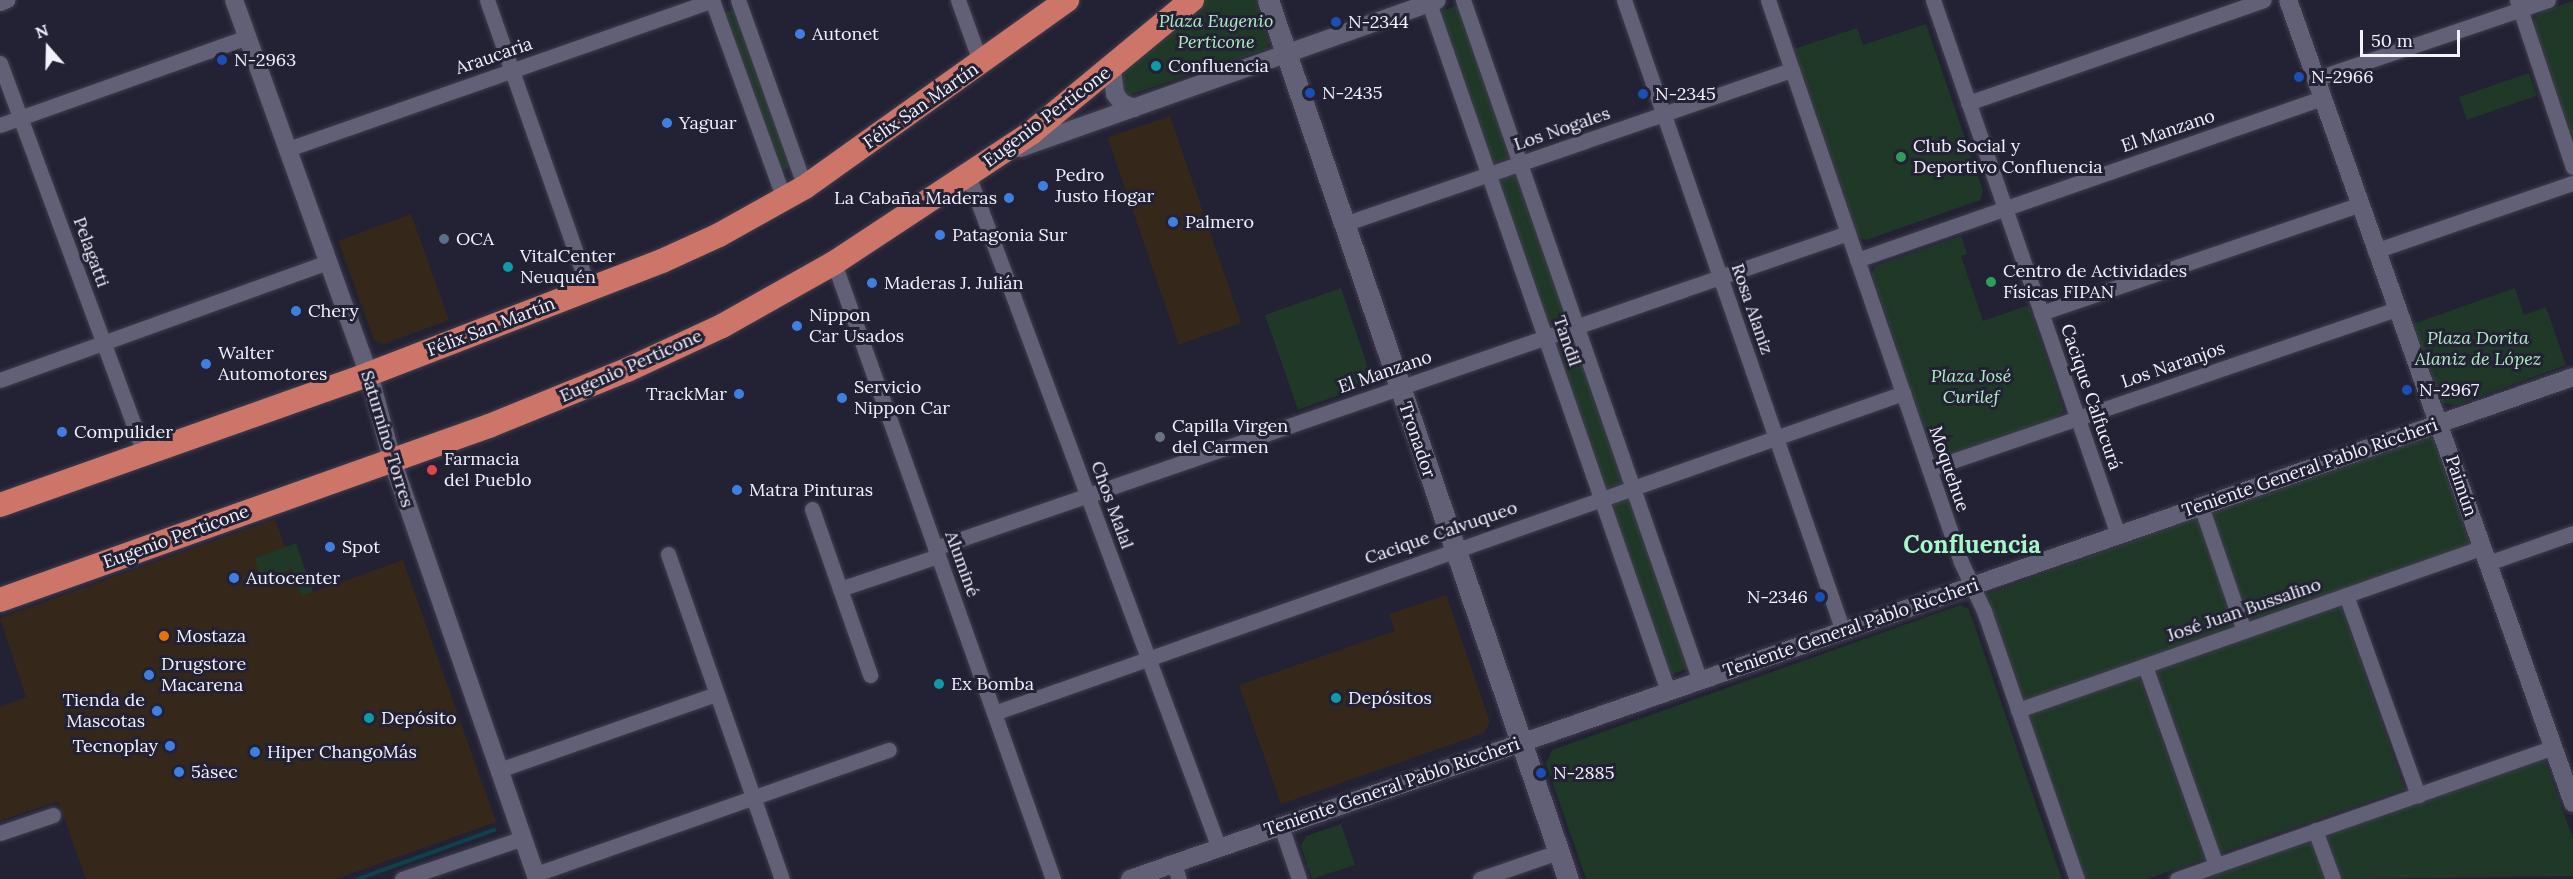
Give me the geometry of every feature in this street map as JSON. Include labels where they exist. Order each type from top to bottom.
[{"type":"highway","name":"Félix San Martín","points":[[0,505],[369,374],[709,240],[805,186],[981,64],[1067,0]]},
{"type":"highway","name":"Eugenio Perticone","points":[[0,600],[392,460],[627,370],[722,326],[834,263],[998,155],[1112,69],[1192,0]]},
{"type":"main road","name":"Tronador","points":[[1268,0],[1568,879]]},
{"type":"street","points":[[0,3],[7,0]]},
{"type":"street","name":"Saturnino Torres","points":[[234,0],[369,374],[392,460],[536,877]]},
{"type":"street","points":[[487,0],[589,289]]},
{"type":"street","points":[[712,0],[784,199]]},
{"type":"street","name":"Araucaria","points":[[288,149],[712,0]]},
{"type":"street","points":[[738,0],[805,186]]},
{"type":"street","points":[[958,0],[981,64]]},
{"type":"street","name":"Tandil","points":[[1463,0],[1700,681]]},
{"type":"street","name":"Rosa Alaniz","points":[[1624,0],[1843,631]]},
{"type":"street","name":"Moquehue","points":[[1768,0],[1929,469],[2018,710],[2077,879]]},
{"type":"street","name":"Cacique Calfucurá","points":[[1933,0],[2118,535]]},
{"type":"street","points":[[1968,103],[2264,0]]},
{"type":"street","name":"Paimún","points":[[2288,0],[2427,401],[2439,424],[2573,803]]},
{"type":"street","points":[[2315,79],[2518,5],[2548,0]]},
{"type":"street","points":[[998,155],[1433,1]]},
{"type":"street","name":"Tandil","points":[[1433,1],[1488,174],[1668,691]]},
{"type":"street","points":[[2518,5],[2573,167]]},
{"type":"street","points":[[0,125],[247,37]]},
{"type":"street","name":"Pelagatti","points":[[0,63],[145,454]]},
{"type":"street","points":[[1112,69],[1115,94],[1134,108]]},
{"type":"street","name":"Los Nogales","points":[[1344,224],[1792,70]]},
{"type":"street","name":"El Manzano","points":[[1857,260],[2322,99]]},
{"type":"street","name":"Chos Malal","points":[[968,175],[1219,848]]},
{"type":"street","points":[[2376,251],[2573,183]]},
{"type":"street","points":[[2041,313],[2359,205]]},
{"type":"street","name":"El Manzano","points":[[840,589],[1088,495],[1848,233]]},
{"type":"street","points":[[0,380],[328,262]]},
{"type":"street","name":"Aluminé","points":[[834,263],[1053,879]]},
{"type":"street","name":"Los Naranjos","points":[[1929,469],[2396,309]]},
{"type":"street","name":"Teniente General Pablo Riccheri","points":[[1130,879],[1176,871],[1219,848],[1281,826],[2573,377]]},
{"type":"street","name":"Cacique Calvuqueo","points":[[994,713],[1454,549],[1903,393]]},
{"type":"street","points":[[2201,506],[2244,631]]},
{"type":"street","points":[[812,509],[870,675]]},
{"type":"street","name":"José Juan Bussalino","points":[[2018,710],[2346,595],[2573,533]]},
{"type":"street","points":[[668,554],[782,879]]},
{"type":"street","points":[[2346,595],[2418,795]]},
{"type":"street","points":[[2145,666],[2217,865]]},
{"type":"street","points":[[499,770],[716,694]]},
{"type":"street","points":[[2177,879],[2553,747]]},
{"type":"street","points":[[536,877],[889,750]]},
{"type":"street","points":[[0,833],[53,814]]},
{"type":"street","points":[[1281,826],[1299,879]]},
{"type":"street","points":[[2316,830],[2333,879]]},
{"type":"street","points":[[402,879],[523,838]]},
{"type":"street","points":[[1480,879],[1558,852]]},
{"type":"shaded area","name":"Palmero","points":[[1170,116],[1241,323],[1179,345],[1108,137]]},
{"type":"shaded area","points":[[411,214],[449,320],[383,344],[374,340],[338,241]]},
{"type":"shaded area","points":[[275,519],[302,596],[403,560],[496,822],[336,879],[86,879],[58,801],[0,821],[0,707],[26,697],[0,618]]},
{"type":"shaded area","points":[[1446,595],[1490,722],[1484,733],[1281,804],[1239,685],[1395,631],[1389,614]]},
{"type":"green space","name":"Plaza Eugenio Perticone","points":[[1203,0],[1255,0],[1269,42],[1267,49],[1126,96],[1118,84],[1123,69]]},
{"type":"green space","points":[[2573,1],[2573,144],[2532,22],[2541,12]]},
{"type":"green space","points":[[1459,5],[1511,157],[1492,164],[1439,12]]},
{"type":"green space","points":[[735,9],[792,167],[781,171],[724,13]]},
{"type":"green space","name":"Club Social y Deportivo Confluencia","points":[[1926,24],[1983,191],[1980,200],[1866,240],[1858,237],[1794,49],[1857,28],[1863,45]]},
{"type":"green space","points":[[2529,73],[2537,96],[2467,120],[2459,97]]},
{"type":"green space","points":[[1518,173],[1569,321],[1548,329],[1497,180]]},
{"type":"green space","name":"Plaza José Curilef","points":[[1961,236],[1967,254],[1961,256],[1983,321],[2029,305],[2064,410],[2055,419],[1936,459],[1893,352],[1898,350],[1872,275],[1875,266]]},
{"type":"green space","points":[[1341,288],[1371,376],[1366,385],[1298,410],[1265,315]]},
{"type":"green space","name":"Plaza Dorita Alaniz de López","points":[[2515,288],[2524,315],[2546,307],[2566,365],[2456,405],[2442,403],[2413,324]]},
{"type":"green space","points":[[1574,334],[1625,482],[1605,489],[1554,341]]},
{"type":"green space","points":[[2433,436],[2471,546],[2247,623],[2209,513]]},
{"type":"green space","points":[[1631,498],[1690,668],[1669,675],[1610,505]]},
{"type":"green space","points":[[2198,517],[2238,626],[2023,704],[1984,595]]},
{"type":"green space","points":[[296,543],[313,592],[302,596],[292,569],[262,579],[254,559]]},
{"type":"green space","points":[[2341,604],[2405,789],[2219,853],[2155,668]]},
{"type":"green space","points":[[1960,605],[1969,609],[2062,879],[1586,879],[1546,764],[1552,750]]},
{"type":"green space","points":[[2139,675],[2205,859],[2147,879],[2084,879],[2026,715]]},
{"type":"green space","points":[[2544,758],[2573,839],[2573,876],[2340,879],[2325,836]]},
{"type":"green space","points":[[1341,824],[1355,865],[1312,879],[1301,846],[1306,836]]},
{"type":"green space","points":[[2312,839],[2326,879],[2198,879]]},
{"type":"waterway","points":[[358,879],[494,830]]},
{"type":"place","name":"N-2344","points":[[1336,22]]},
{"type":"place","name":"Autonet","points":[[800,34]]},
{"type":"place","name":"N-2963","points":[[222,60]]},
{"type":"place","name":"Confluencia","points":[[1156,66]]},
{"type":"place","name":"N-2966","points":[[2299,77]]},
{"type":"place","name":"N-2435","points":[[1310,93]]},
{"type":"place","name":"N-2345","points":[[1643,94]]},
{"type":"place","name":"Yaguar","points":[[667,123]]},
{"type":"place","name":"Club Social y Deportivo Confluencia","points":[[1901,157]]},
{"type":"place","name":"Pedro Justo Hogar","points":[[1043,186]]},
{"type":"place","name":"La Cabaña Maderas","points":[[1009,198]]},
{"type":"place","name":"Palmero","points":[[1173,222]]},
{"type":"place","name":"Patagonia Sur","points":[[940,235]]},
{"type":"place","name":"OCA","points":[[444,239]]},
{"type":"place","name":"VitalCenter Neuquén","points":[[508,267]]},
{"type":"place","name":"Centro de Actividades Físicas FIPAN","points":[[1991,282]]},
{"type":"place","name":"Maderas J. Julián","points":[[872,283]]},
{"type":"place","name":"Chery","points":[[296,311]]},
{"type":"place","name":"Nippon Car Usados","points":[[797,326]]},
{"type":"place","name":"Walter Automotores","points":[[206,364]]},
{"type":"place","name":"N-2967","points":[[2407,390]]},
{"type":"place","name":"TrackMar","points":[[739,394]]},
{"type":"place","name":"Servicio Nippon Car","points":[[842,398]]},
{"type":"place","name":"Compulider","points":[[62,432]]},
{"type":"place","name":"Capilla Virgen del Carmen","points":[[1160,437]]},
{"type":"place","name":"Farmacia del Pueblo","points":[[432,470]]},
{"type":"place","name":"Matra Pinturas","points":[[737,490]]},
{"type":"place","name":"Spot","points":[[330,547]]},
{"type":"place","name":"Autocenter","points":[[234,578]]},
{"type":"place","name":"N-2346","points":[[1820,597]]},
{"type":"place","name":"Mostaza","points":[[164,636]]},
{"type":"place","name":"Drugstore Macarena","points":[[149,675]]},
{"type":"place","name":"Ex Bomba","points":[[939,684]]},
{"type":"place","name":"Depósitos","points":[[1336,698]]},
{"type":"place","name":"Tienda de Mascotas","points":[[157,711]]},
{"type":"place","name":"Depósito","points":[[369,718]]},
{"type":"place","name":"Tecnoplay","points":[[170,746]]},
{"type":"place","name":"Hiper ChangoMás","points":[[255,752]]},
{"type":"place","name":"5àsec","points":[[179,772]]},
{"type":"place","name":"N-2885","points":[[1541,773]]},
{"type":"district","name":"Confluencia","points":[[1972,545]]}]
